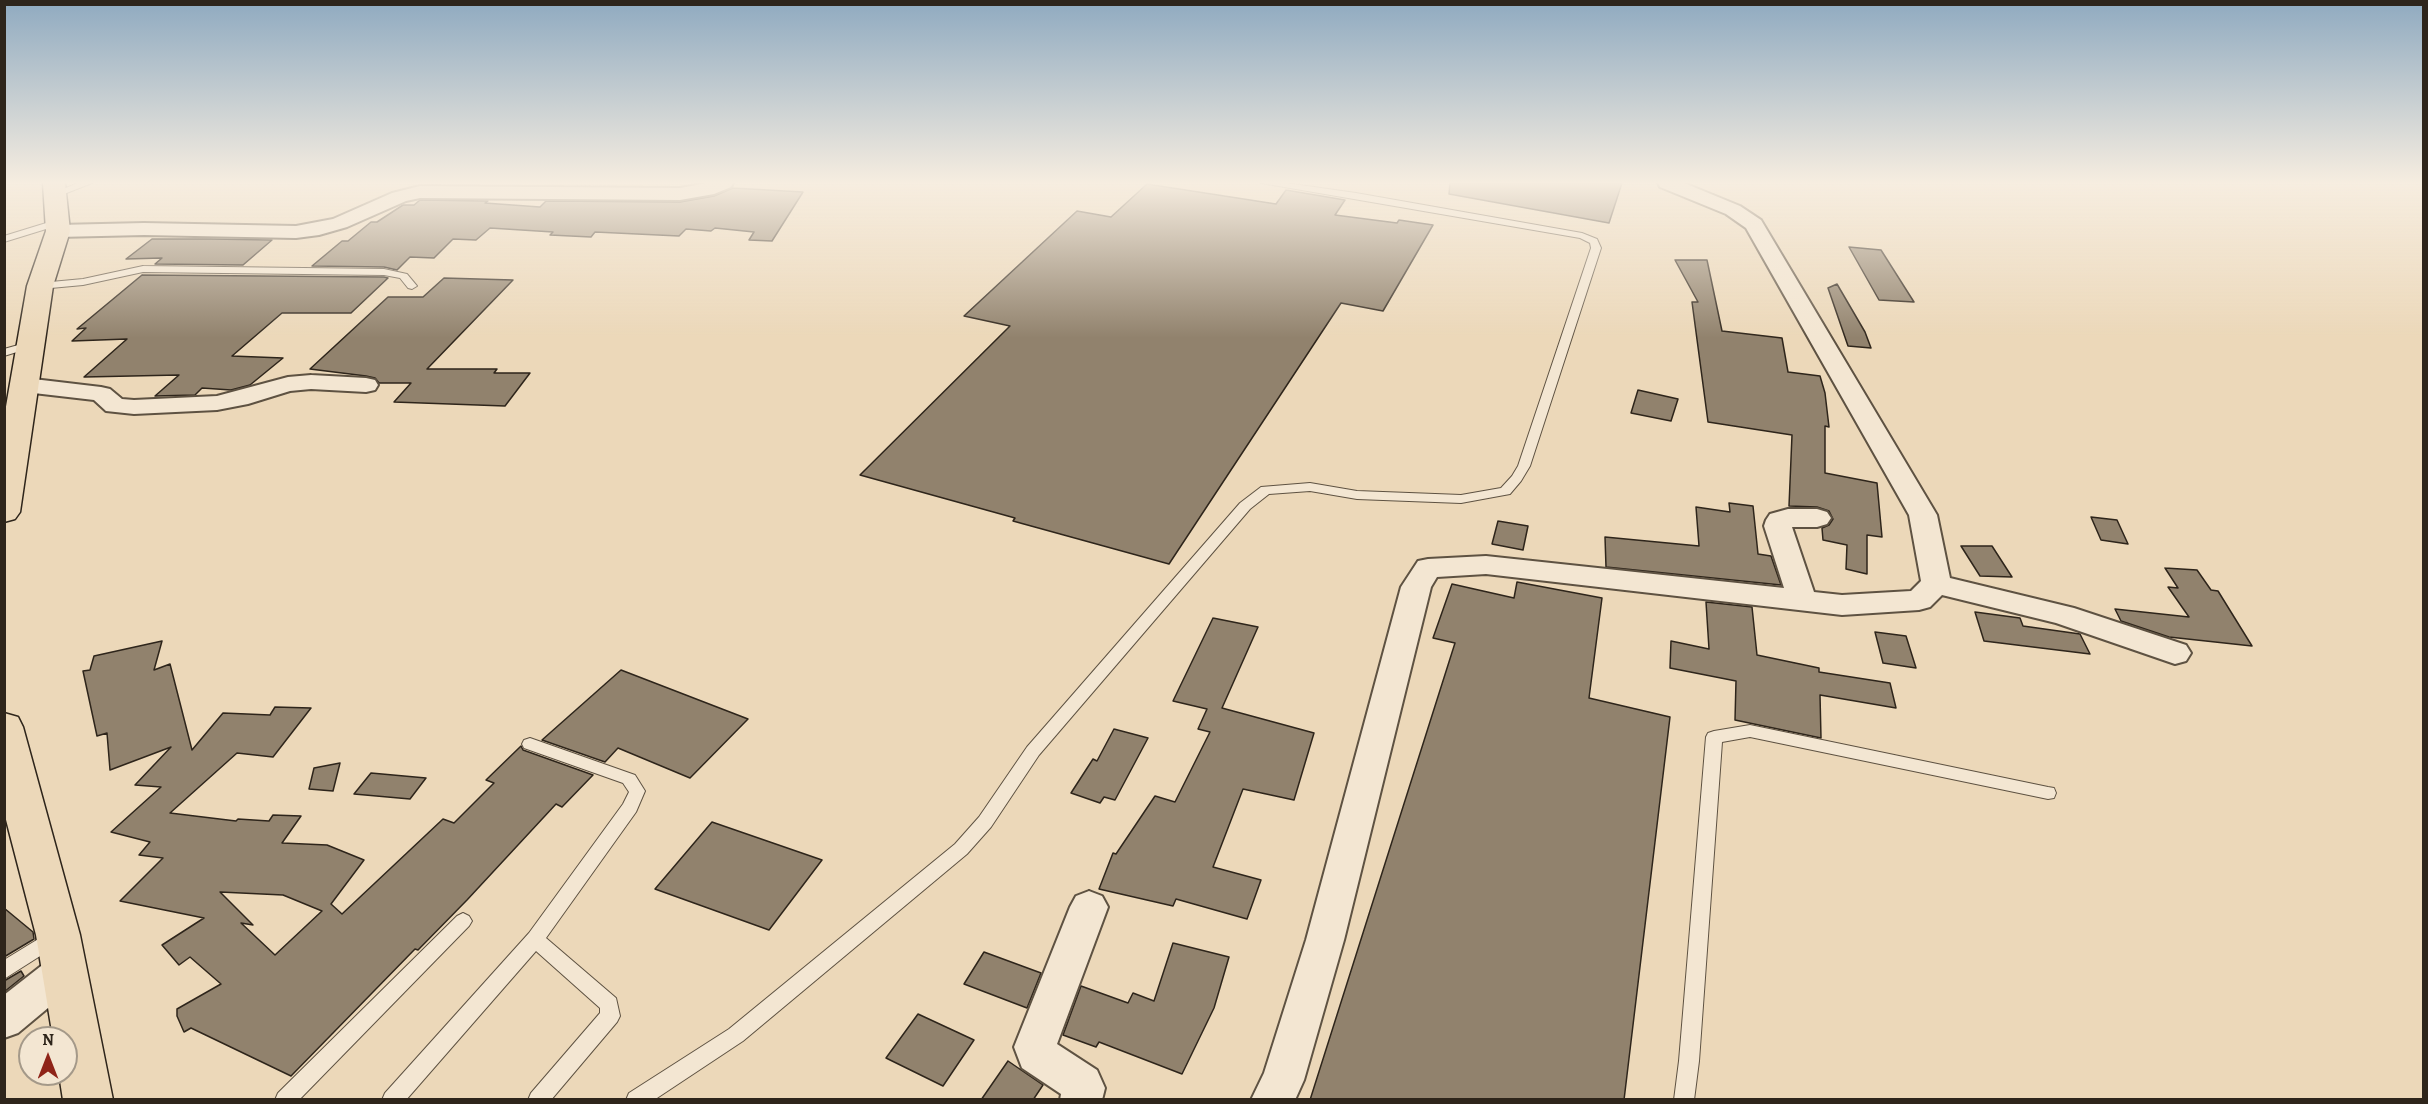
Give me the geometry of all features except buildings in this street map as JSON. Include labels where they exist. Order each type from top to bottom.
[{"type":"highway","points":[[4,512],[17,404],[17,349],[40,286],[55,235]]},
{"type":"highway","points":[[4,727],[61,953],[84,1096]]},
{"type":"street","points":[[1760,235],[1923,515],[1934,560],[1936,584]]},
{"type":"street","points":[[17,404],[100,394],[115,406],[217,404],[288,384],[311,382],[366,385]]},
{"type":"street","points":[[1802,600],[1778,526],[1780,520],[1788,518],[1817,518]]},
{"type":"street","points":[[1272,1100],[1283,1080],[1325,940],[1416,587],[1428,568],[1486,565],[1842,605],[1918,600],[1936,584]]},
{"type":"street","points":[[1936,584],[2063,615],[2175,653]]},
{"type":"street","points":[[1081,1100],[1084,1088],[1082,1084],[1047,1062],[1037,1054],[1035,1047],[1089,908]]},
{"type":"street","points":[[4,1020],[61,953]]},
{"type":"lane","points":[[4,238],[21,235]]},
{"type":"lane","points":[[636,1100],[736,1035],[961,849],[985,822],[1033,751],[1245,506],[1266,490],[1310,487],[1357,495],[1461,499],[1505,491],[1524,466],[1596,248],[1594,241],[1574,235]]},
{"type":"lane","points":[[40,286],[83,282],[143,268],[384,272],[403,276],[412,286]]},
{"type":"lane","points":[[1683,1100],[1689,1061],[1714,737],[1749,731],[2048,793]]},
{"type":"lane","points":[[392,1100],[535,939],[630,807],[637,791],[629,779],[530,744]]},
{"type":"lane","points":[[285,1100],[463,921]]},
{"type":"lane","points":[[535,939],[609,1004],[610,1016],[538,1100]]},
{"type":"lane","points":[[4,971],[61,953]]}]
